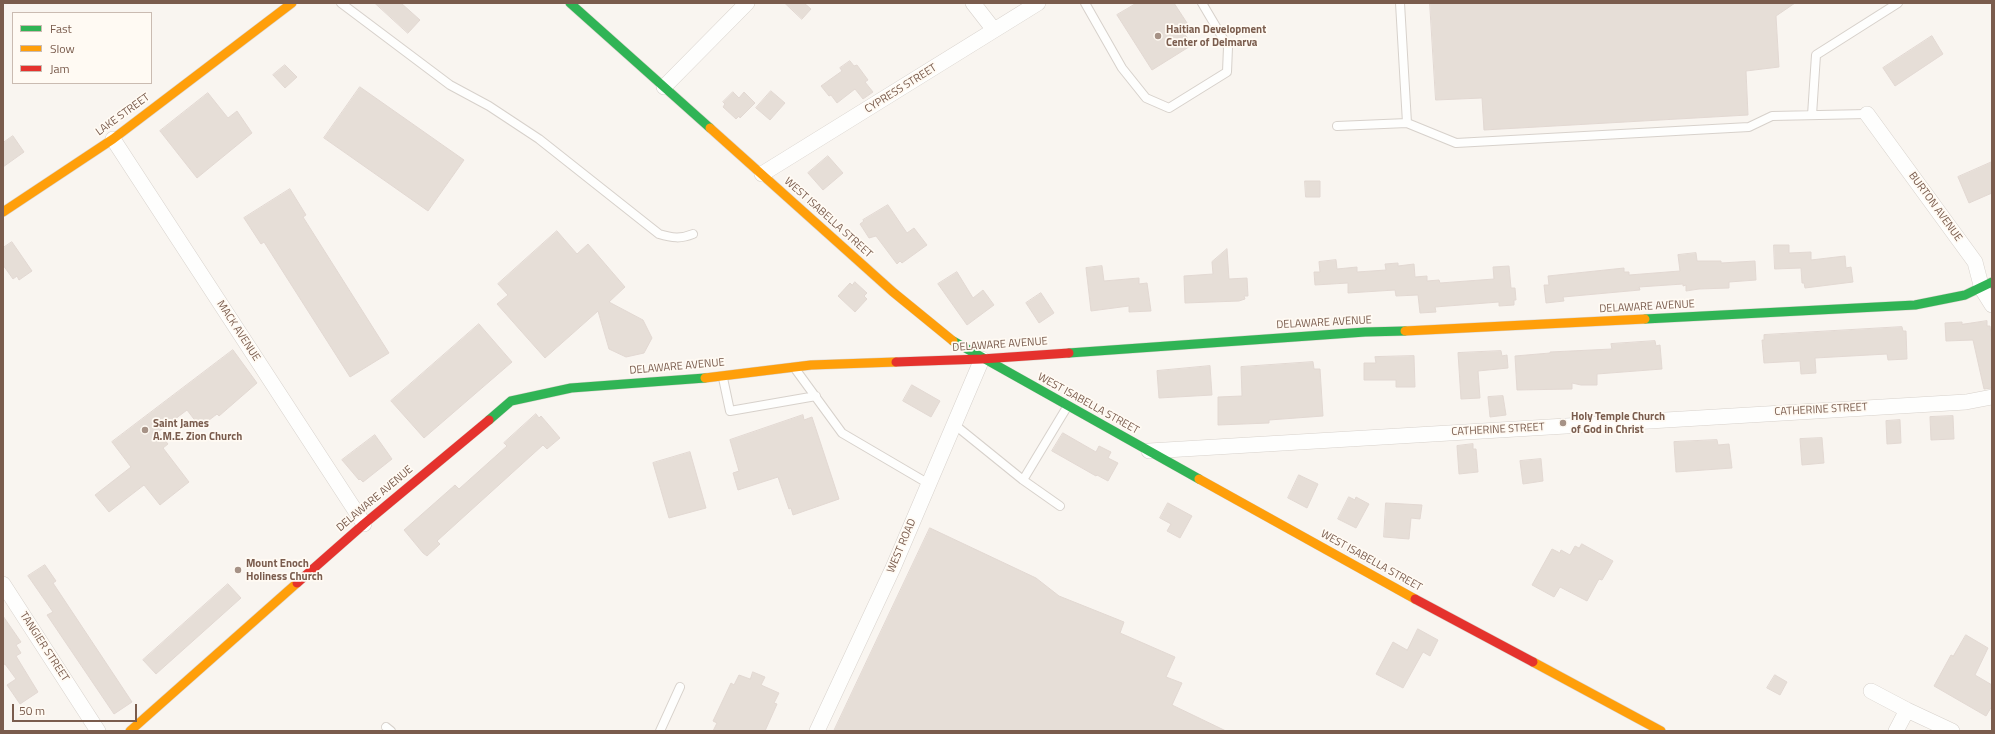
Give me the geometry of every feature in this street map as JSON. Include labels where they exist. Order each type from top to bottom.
[{"type":"street","name":"LAKE STREET","points":[[3,212],[113,139],[292,3]]},
{"type":"street","name":"WEST ISABELLA STREET","points":[[570,3],[925,319],[954,342],[1403,593],[1661,731]]},
{"type":"street","points":[[664,87],[747,3]]},
{"type":"street","points":[[973,3],[994,30]]},
{"type":"street","name":"CYPRESS STREET","points":[[762,174],[1038,3]]},
{"type":"street","name":"BURTON AVENUE","points":[[1867,114],[1975,262],[1987,286],[1992,306]]},
{"type":"street","name":"MACK AVENUE","points":[[113,139],[364,524]]},
{"type":"street","name":"DELAWARE AVENUE","points":[[130,731],[364,524],[511,401],[570,388],[722,376],[794,367],[982,359],[1365,332],[1419,331],[1914,305],[1952,300],[1987,286]]},
{"type":"street","name":"WEST ROAD","points":[[817,731],[893,568],[956,425],[982,359]]},
{"type":"street","name":"CATHERINE STREET","points":[[1147,451],[1966,402],[1992,398]]},
{"type":"street","name":"TANGIER STREET","points":[[3,584],[98,731]]},
{"type":"street","points":[[1872,691],[1907,710],[1952,731]]},
{"type":"street","points":[[1896,731],[1907,710]]},
{"type":"lane","points":[[341,3],[450,85],[489,106],[539,139],[659,234],[673,238],[685,237],[693,234]]},
{"type":"lane","points":[[1085,3],[1122,68],[1136,86],[1146,98],[1169,108],[1227,72],[1228,46],[1202,3]]},
{"type":"lane","points":[[1400,3],[1407,123]]},
{"type":"lane","points":[[1812,115],[1816,55],[1898,3]]},
{"type":"lane","points":[[1337,126],[1407,123],[1456,143],[1749,127],[1772,116],[1867,114]]},
{"type":"lane","points":[[794,367],[842,433],[929,484]]},
{"type":"lane","points":[[722,376],[730,411],[816,396]]},
{"type":"lane","points":[[1023,480],[1067,406]]},
{"type":"lane","points":[[956,425],[1023,480],[1060,506]]},
{"type":"lane","points":[[660,731],[680,687]]},
{"type":"building","points":[[375,3],[401,3],[420,20],[408,33]]},
{"type":"building","points":[[785,3],[804,3],[811,9],[802,19]]},
{"type":"building","name":"Haitian Development Center of Delmarva","points":[[1137,3],[1174,3],[1187,23],[1180,27],[1192,45],[1152,70],[1117,15]]},
{"type":"building","points":[[1430,3],[1795,3],[1776,16],[1779,67],[1746,71],[1748,115],[1484,130],[1482,98],[1436,100]]},
{"type":"building","points":[[1932,36],[1943,54],[1895,86],[1883,68]]},
{"type":"building","points":[[850,61],[854,66],[857,65],[868,80],[865,82],[873,92],[863,99],[855,89],[837,103],[821,86],[842,71],[840,68]]},
{"type":"building","points":[[285,65],[297,77],[285,88],[273,75]]},
{"type":"building","points":[[360,87],[464,160],[428,211],[324,138]]},
{"type":"building","points":[[771,91],[785,103],[770,120],[756,108]]},
{"type":"building","points":[[733,92],[739,98],[744,92],[755,103],[740,118],[739,116],[736,119],[723,107],[725,104],[723,102]]},
{"type":"building","points":[[208,93],[228,118],[237,111],[252,133],[197,178],[160,131]]},
{"type":"building","points":[[13,136],[24,152],[3,167],[3,143]]},
{"type":"building","points":[[828,156],[843,173],[823,190],[808,173]]},
{"type":"building","points":[[1992,162],[1992,193],[1969,203],[1958,177]]},
{"type":"building","points":[[1305,181],[1320,181],[1320,197],[1306,197]]},
{"type":"building","points":[[290,189],[306,215],[303,217],[389,353],[350,377],[264,242],[261,244],[244,218]]},
{"type":"building","points":[[888,205],[907,233],[914,228],[927,245],[902,263],[900,261],[897,264],[876,236],[869,238],[860,224],[864,221],[863,220]]},
{"type":"building","points":[[557,231],[577,254],[588,244],[625,287],[609,302],[643,320],[652,338],[644,353],[626,357],[609,349],[598,311],[545,358],[497,304],[508,295],[498,284]]},
{"type":"building","points":[[12,242],[32,271],[19,280],[17,276],[13,279],[3,265],[3,248]]},
{"type":"building","points":[[1774,245],[1789,245],[1789,253],[1811,252],[1811,260],[1845,256],[1846,268],[1851,267],[1853,282],[1805,288],[1804,283],[1802,283],[1801,268],[1775,269]]},
{"type":"building","points":[[1227,249],[1229,279],[1247,278],[1248,296],[1244,296],[1245,299],[1239,301],[1185,303],[1184,276],[1213,274],[1212,262]]},
{"type":"building","points":[[1696,253],[1697,261],[1721,261],[1721,263],[1755,261],[1756,280],[1729,282],[1729,288],[1686,291],[1686,285],[1683,286],[1683,284],[1639,287],[1640,290],[1563,297],[1564,301],[1546,303],[1544,285],[1549,285],[1548,276],[1624,268],[1624,272],[1629,272],[1629,275],[1680,271],[1678,255]]},
{"type":"building","points":[[1336,260],[1337,269],[1357,267],[1357,272],[1386,270],[1385,264],[1398,263],[1398,266],[1414,264],[1415,277],[1427,276],[1427,281],[1439,280],[1440,283],[1494,279],[1493,267],[1509,266],[1511,288],[1515,288],[1516,300],[1514,300],[1514,305],[1499,306],[1499,302],[1435,307],[1436,312],[1420,313],[1418,295],[1396,296],[1395,290],[1348,293],[1348,283],[1315,285],[1314,272],[1320,272],[1319,262]]},
{"type":"building","points":[[1102,266],[1104,281],[1139,278],[1139,284],[1147,283],[1151,311],[1129,312],[1129,306],[1091,311],[1086,268]]},
{"type":"building","points":[[957,272],[973,298],[983,290],[994,305],[967,325],[938,284]]},
{"type":"building","points":[[855,282],[867,293],[864,296],[867,299],[855,312],[838,296],[850,283],[852,285]]},
{"type":"building","points":[[1041,293],[1054,313],[1039,323],[1026,303]]},
{"type":"building","points":[[1987,321],[1987,326],[1990,326],[1992,342],[1992,388],[1984,389],[1973,340],[1946,341],[1945,323],[1962,322],[1962,324]]},
{"type":"building","points":[[479,324],[512,362],[424,438],[391,401]]},
{"type":"building","points":[[1902,327],[1903,331],[1906,331],[1907,359],[1888,360],[1887,354],[1815,358],[1816,373],[1801,374],[1800,361],[1764,363],[1762,340],[1764,340],[1764,335]]},
{"type":"building","points":[[1655,341],[1656,346],[1660,345],[1662,369],[1597,374],[1597,385],[1581,385],[1572,383],[1572,389],[1517,390],[1515,356],[1550,352],[1612,349],[1611,344]]},
{"type":"building","name":"Saint James A.M.E. Zion Church","points":[[233,350],[257,383],[219,416],[217,414],[200,427],[187,410],[158,432],[168,444],[163,448],[189,482],[160,505],[144,485],[109,512],[95,495],[131,467],[112,442]]},
{"type":"building","points":[[1501,351],[1502,356],[1507,355],[1508,368],[1478,371],[1480,398],[1461,399],[1458,353]]},
{"type":"building","points":[[1414,356],[1415,387],[1396,387],[1396,380],[1364,380],[1364,363],[1376,363],[1375,357]]},
{"type":"building","points":[[1313,362],[1314,369],[1320,369],[1323,416],[1269,420],[1269,423],[1218,425],[1218,397],[1242,396],[1241,367]]},
{"type":"building","points":[[1210,366],[1212,395],[1159,398],[1157,371]]},
{"type":"building","points":[[912,385],[940,401],[931,417],[903,401]]},
{"type":"building","points":[[1503,396],[1506,415],[1490,417],[1488,397]]},
{"type":"building","points":[[536,414],[539,418],[541,416],[560,438],[547,449],[543,445],[437,541],[440,544],[427,556],[423,553],[404,530],[455,485],[459,489],[507,446],[504,443]]},
{"type":"building","points":[[803,415],[804,420],[812,417],[839,499],[793,515],[791,508],[789,509],[778,477],[738,490],[733,473],[739,471],[730,440]]},
{"type":"building","points":[[1953,416],[1954,439],[1931,440],[1930,417]]},
{"type":"building","points":[[1900,420],[1901,443],[1887,444],[1886,421]]},
{"type":"building","points":[[1063,433],[1096,452],[1099,446],[1111,452],[1108,458],[1118,463],[1108,481],[1097,475],[1096,476],[1052,451]]},
{"type":"building","points":[[375,435],[392,459],[363,482],[360,479],[359,480],[342,460]]},
{"type":"building","points":[[1822,438],[1824,463],[1802,465],[1800,439]]},
{"type":"building","points":[[1717,440],[1718,445],[1729,444],[1732,468],[1676,472],[1674,442]]},
{"type":"building","points":[[1473,444],[1473,449],[1476,449],[1478,472],[1459,474],[1457,446]]},
{"type":"building","points":[[690,452],[706,508],[669,518],[653,463]]},
{"type":"building","points":[[1541,459],[1543,481],[1523,484],[1520,461]]},
{"type":"building","points":[[1299,475],[1318,484],[1307,508],[1288,498]]},
{"type":"building","points":[[1349,497],[1355,500],[1356,497],[1369,504],[1356,528],[1338,519]]},
{"type":"building","points":[[1168,503],[1192,516],[1180,538],[1167,531],[1171,524],[1160,518]]},
{"type":"building","points":[[1386,503],[1422,505],[1420,519],[1411,518],[1409,539],[1384,537]]},
{"type":"building","points":[[930,528],[1036,578],[1059,596],[1124,622],[1120,633],[1175,657],[1166,677],[1182,683],[1172,705],[1226,731],[834,731]]},
{"type":"building","points":[[1582,544],[1613,561],[1602,580],[1599,579],[1587,601],[1560,587],[1554,597],[1532,585],[1552,549],[1560,553],[1561,550],[1570,555],[1575,546],[1579,548]]},
{"type":"building","points":[[45,565],[56,581],[53,583],[132,702],[114,714],[47,615],[53,612],[28,576]]},
{"type":"building","points":[[228,584],[241,598],[156,674],[143,660]]},
{"type":"building","points":[[3,616],[21,642],[16,645],[21,653],[16,656],[38,692],[20,704],[7,685],[16,679],[5,664],[3,665]]},
{"type":"building","points":[[1418,629],[1438,640],[1430,656],[1423,652],[1403,688],[1376,674],[1393,642],[1407,650]]},
{"type":"building","points":[[1966,635],[1988,648],[1975,675],[1992,685],[1992,706],[1986,716],[1934,686],[1951,655],[1953,656]]},
{"type":"building","points":[[753,672],[765,677],[761,685],[779,693],[774,703],[777,704],[765,731],[713,731],[717,723],[713,721],[731,683],[734,685],[739,675],[750,679]]},
{"type":"building","points":[[1775,675],[1787,682],[1780,695],[1767,688]]},
{"type":"traffic: fast","points":[[570,3],[710,128]]},
{"type":"traffic: fast","points":[[1645,319],[1915,305],[1965,295],[1992,282]]},
{"type":"traffic: fast","points":[[1069,353],[1365,332],[1405,331]]},
{"type":"traffic: fast","points":[[953,341],[1199,479]]},
{"type":"traffic: fast","points":[[489,420],[511,401],[571,388],[705,378]]},
{"type":"traffic: slow","points":[[3,212],[113,139],[292,3]]},
{"type":"traffic: slow","points":[[710,128],[893,292],[953,341]]},
{"type":"traffic: slow","points":[[1405,331],[1645,319]]},
{"type":"traffic: slow","points":[[705,378],[811,365],[896,362]]},
{"type":"traffic: slow","points":[[1199,479],[1415,599]]},
{"type":"traffic: slow","points":[[130,731],[297,583]]},
{"type":"traffic: slow","points":[[1533,662],[1661,731]]},
{"type":"traffic: jam","points":[[896,362],[982,359],[1069,353]]},
{"type":"traffic: jam","points":[[297,583],[364,524],[489,420]]},
{"type":"traffic: jam","points":[[1415,599],[1533,662]]},
{"type":"place","name":"Haitian Development Center of Delmarva","points":[[1158,36]]},
{"type":"place","name":"Holy Temple Church of God in Christ","points":[[1563,423]]},
{"type":"place","name":"Saint James A.M.E. Zion Church","points":[[145,430]]},
{"type":"place","name":"Mount Enoch Holiness Church","points":[[238,570]]}]
